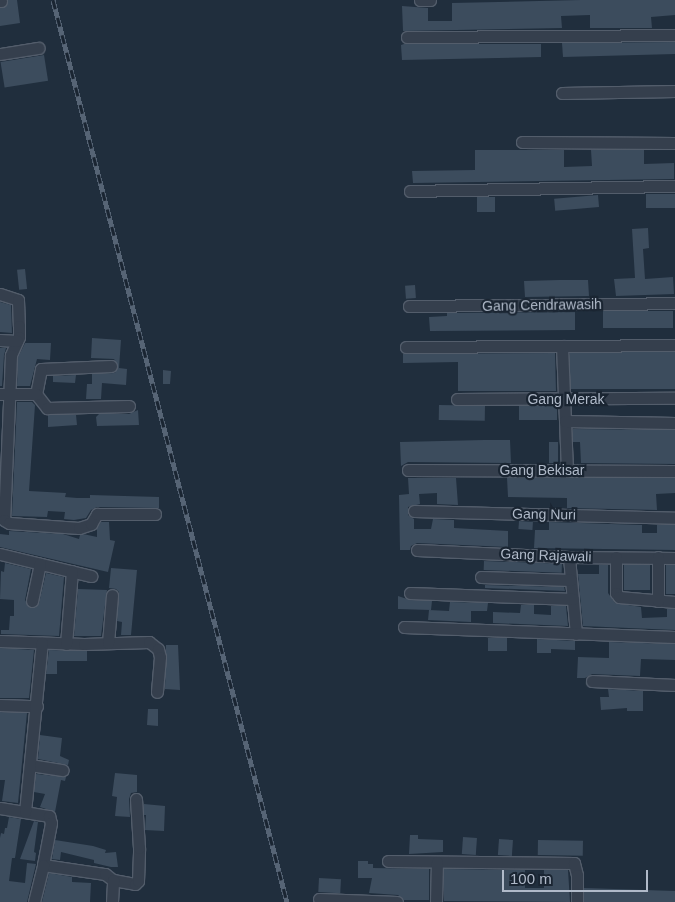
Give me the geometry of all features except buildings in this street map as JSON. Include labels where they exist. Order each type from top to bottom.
[{"type":"street","points":[[420,0],[430,0]]},
{"type":"street","points":[[407,37],[675,35]]},
{"type":"street","points":[[0,54],[39,48]]},
{"type":"street","points":[[562,93],[675,91]]},
{"type":"street","points":[[522,142],[675,143]]},
{"type":"street","points":[[410,191],[675,186]]},
{"type":"street","points":[[0,294],[18,300],[17,341],[11,355],[4,394],[4,520],[9,523],[85,528],[98,514],[155,514]]},
{"type":"street","name":"Gang Cendrawasih","points":[[409,306],[675,303]]},
{"type":"street","points":[[0,340],[17,341]]},
{"type":"street","points":[[406,347],[675,344]]},
{"type":"street","points":[[562,346],[562,400],[567,469]]},
{"type":"street","points":[[110,366],[41,369],[36,394],[47,408],[129,406]]},
{"type":"street","points":[[4,394],[36,394]]},
{"type":"street","name":"Gang Merak","points":[[456,399],[675,398]]},
{"type":"street","points":[[565,421],[675,423]]},
{"type":"street","name":"Gang Bekisar","points":[[408,470],[567,469],[675,471]]},
{"type":"street","name":"Gang Nuri","points":[[414,511],[675,518]]},
{"type":"street","name":"Gang Rajawali","points":[[417,550],[569,557],[675,558]]},
{"type":"street","points":[[0,554],[91,576]]},
{"type":"street","points":[[527,555],[528,578]]},
{"type":"street","points":[[569,557],[576,634]]},
{"type":"street","points":[[616,557],[616,593],[619,597],[675,602]]},
{"type":"street","points":[[658,557],[658,601]]},
{"type":"street","points":[[32,602],[40,564]]},
{"type":"street","points":[[66,644],[72,572]]},
{"type":"street","points":[[481,577],[571,580]]},
{"type":"street","points":[[410,593],[572,599]]},
{"type":"street","points":[[108,643],[112,595]]},
{"type":"street","points":[[404,627],[675,637]]},
{"type":"street","points":[[0,641],[66,644],[149,642],[155,646],[160,657],[157,692]]},
{"type":"street","points":[[25,812],[42,643]]},
{"type":"street","points":[[592,681],[675,685]]},
{"type":"street","points":[[0,705],[37,706]]},
{"type":"street","points":[[30,764],[63,770]]},
{"type":"street","points":[[43,866],[105,874],[113,880],[135,884],[138,881],[136,800]]},
{"type":"street","points":[[0,808],[49,816],[51,823],[34,902]]},
{"type":"street","points":[[388,861],[574,864],[577,875],[577,902]]},
{"type":"street","points":[[436,902],[438,862]]},
{"type":"street","points":[[112,902],[113,880]]},
{"type":"street","points":[[319,900],[397,902]]},
{"type":"railway","points":[[53,0],[287,902]]}]
